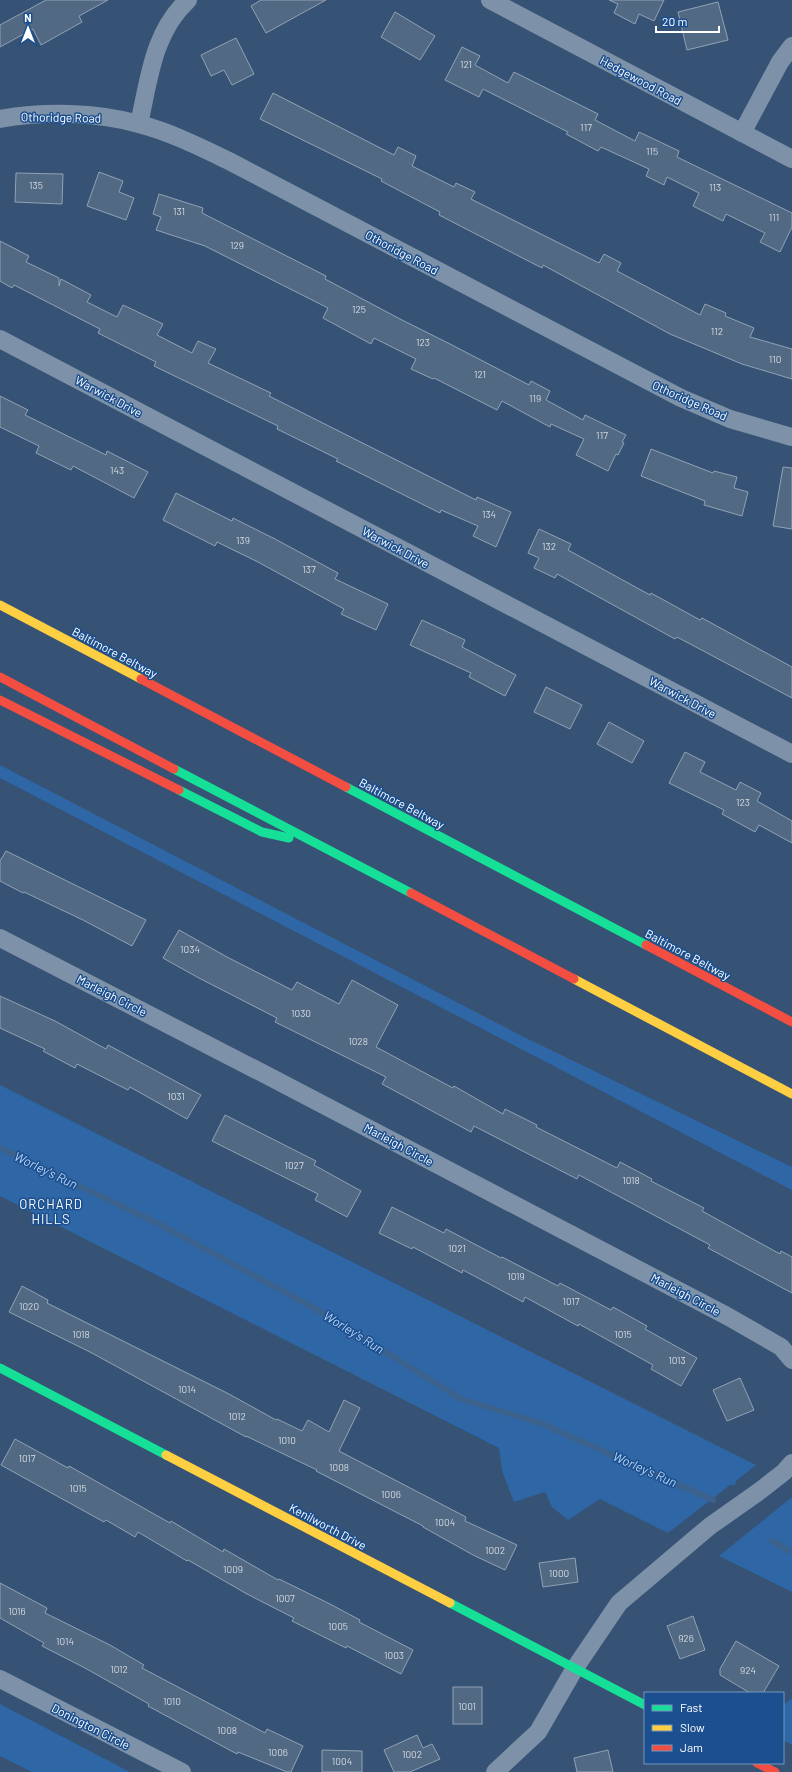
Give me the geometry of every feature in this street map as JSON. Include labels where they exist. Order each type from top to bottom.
[{"type":"main road","name":"Baltimore Beltway","points":[[0,605],[792,1022]]},
{"type":"main road","points":[[0,677],[792,1094]]},
{"type":"main road","points":[[0,700],[262,832],[315,843]]},
{"type":"main road","name":"Kenilworth Drive","points":[[0,1368],[644,1703]]},
{"type":"main road","points":[[760,1764],[775,1772]]},
{"type":"street","points":[[139,124],[153,58],[161,37],[174,16],[188,0]]},
{"type":"street","name":"Hedgewood Road","points":[[490,0],[792,159]]},
{"type":"street","points":[[742,133],[780,62],[792,46]]},
{"type":"street","name":"Othoridge Road","points":[[0,119],[42,114],[105,117],[139,124],[182,139],[229,161],[681,398],[730,419],[792,437]]},
{"type":"street","name":"Warwick Drive","points":[[0,339],[792,754]]},
{"type":"street","name":"Marleigh Circle","points":[[0,938],[279,1081],[727,1316],[781,1347],[792,1360]]},
{"type":"street","points":[[495,1772],[538,1732],[575,1668],[619,1604],[710,1526],[784,1472],[792,1463]]},
{"type":"street","name":"Donington Circle","points":[[0,1679],[182,1772]]},
{"type":"shaded area","points":[[0,765],[520,1035],[792,1167],[792,1190],[0,778]]},
{"type":"shaded area","points":[[0,1085],[756,1465],[736,1481],[735,1485],[730,1485],[668,1533],[600,1499],[568,1520],[552,1507],[545,1492],[514,1502],[502,1471],[499,1448],[0,1196]]},
{"type":"shaded area","points":[[792,1497],[792,1592],[719,1556]]},
{"type":"shaded area","points":[[792,1698],[792,1745],[784,1741],[784,1704]]},
{"type":"shaded area","points":[[0,1704],[130,1772],[32,1772],[0,1756]]},
{"type":"building","points":[[46,0],[108,0],[79,16],[82,22],[41,45],[33,29],[0,47],[0,25]]},
{"type":"building","points":[[261,0],[326,0],[266,33],[251,6]]},
{"type":"building","points":[[609,0],[664,0],[654,21],[639,14],[635,24],[614,13],[618,4]]},
{"type":"building","points":[[718,2],[728,40],[687,50],[678,12]]},
{"type":"building","points":[[395,12],[435,36],[420,60],[381,37]]},
{"type":"building","points":[[236,38],[254,74],[232,85],[224,70],[211,76],[201,55]]},
{"type":"building","points":[[462,47],[480,56],[475,65],[508,83],[514,72],[598,114],[595,120],[635,141],[639,132],[679,151],[677,157],[792,213],[792,227],[780,252],[760,242],[765,233],[726,214],[723,221],[693,206],[699,193],[667,177],[664,185],[646,176],[649,169],[601,147],[598,151],[566,134],[568,132],[483,89],[479,97],[445,80]]},
{"type":"building","points":[[273,93],[394,155],[398,147],[416,156],[412,166],[454,187],[456,183],[475,192],[471,199],[599,263],[604,254],[621,263],[617,271],[700,315],[705,304],[726,313],[725,316],[754,328],[750,337],[792,349],[792,379],[742,364],[670,334],[543,265],[542,268],[439,215],[440,212],[381,181],[382,179],[260,119]]},
{"type":"building","points":[[99,172],[123,181],[119,192],[134,198],[126,220],[87,206]]},
{"type":"building","points":[[16,173],[63,174],[62,204],[15,202]]},
{"type":"building","points":[[159,194],[203,208],[202,213],[326,276],[325,279],[400,319],[529,385],[531,381],[550,391],[546,400],[583,420],[585,415],[626,435],[618,455],[616,454],[608,471],[576,455],[584,439],[551,424],[550,427],[502,401],[497,410],[434,378],[433,379],[411,369],[416,359],[374,338],[371,344],[323,318],[328,308],[205,246],[156,230],[161,217],[153,214]]},
{"type":"building","points":[[0,241],[29,256],[26,262],[59,278],[59,286],[61,279],[91,295],[87,302],[117,317],[123,305],[163,324],[157,335],[192,353],[198,341],[216,349],[208,363],[271,393],[269,396],[476,500],[477,497],[511,512],[496,547],[473,536],[478,526],[441,510],[440,513],[336,461],[338,459],[277,429],[278,426],[154,366],[156,362],[98,333],[100,329],[14,285],[12,288],[0,281]]},
{"type":"building","points":[[0,396],[28,410],[25,415],[106,455],[107,451],[148,472],[134,498],[73,466],[71,470],[36,453],[39,446],[0,427]]},
{"type":"building","points":[[651,449],[713,473],[714,471],[737,477],[734,488],[748,492],[742,516],[704,505],[705,501],[641,476]]},
{"type":"building","points":[[783,467],[792,468],[792,529],[773,526]]},
{"type":"building","points":[[176,493],[232,521],[233,518],[275,539],[338,573],[335,579],[388,604],[376,630],[341,614],[344,609],[258,562],[217,542],[215,546],[163,520]]},
{"type":"building","points":[[539,529],[571,544],[568,550],[650,595],[651,593],[700,620],[702,618],[792,667],[792,698],[677,637],[675,639],[557,574],[555,578],[534,568],[539,558],[528,553]]},
{"type":"building","points":[[422,620],[465,640],[462,647],[516,675],[505,696],[469,677],[471,673],[410,645]]},
{"type":"building","points":[[546,687],[582,705],[570,729],[534,712]]},
{"type":"building","points":[[609,722],[644,741],[632,763],[597,744]]},
{"type":"building","points":[[685,752],[705,762],[700,772],[736,790],[740,782],[761,793],[757,801],[792,821],[792,843],[759,825],[755,832],[722,814],[724,810],[669,783]]},
{"type":"building","points":[[6,851],[146,920],[132,946],[83,920],[0,881],[0,861]]},
{"type":"building","points":[[179,930],[227,957],[292,990],[297,982],[339,1004],[352,980],[398,1005],[376,1047],[453,1088],[454,1086],[503,1114],[505,1109],[537,1125],[536,1127],[617,1168],[620,1162],[652,1179],[651,1181],[704,1208],[702,1211],[780,1254],[781,1251],[792,1257],[792,1293],[708,1248],[710,1245],[579,1175],[577,1179],[474,1126],[471,1132],[382,1084],[386,1077],[275,1022],[277,1018],[163,958]]},
{"type":"building","points":[[0,996],[55,1021],[106,1049],[108,1045],[201,1095],[187,1119],[130,1087],[128,1090],[77,1064],[75,1068],[43,1051],[45,1049],[0,1028]]},
{"type":"building","points":[[225,1115],[316,1161],[314,1165],[361,1191],[347,1217],[315,1200],[318,1194],[212,1141]]},
{"type":"building","points":[[392,1207],[444,1233],[446,1229],[558,1286],[560,1283],[611,1310],[613,1307],[647,1326],[645,1329],[697,1358],[681,1386],[651,1369],[653,1365],[579,1324],[578,1326],[525,1297],[523,1302],[463,1270],[462,1273],[413,1247],[412,1249],[379,1233]]},
{"type":"building","points":[[22,1286],[48,1300],[47,1303],[229,1394],[276,1420],[277,1419],[302,1431],[308,1420],[329,1432],[344,1400],[360,1408],[339,1451],[466,1517],[465,1521],[517,1545],[505,1570],[473,1555],[423,1526],[316,1471],[317,1470],[246,1437],[90,1352],[9,1312]]},
{"type":"building","points":[[740,1378],[754,1410],[727,1421],[713,1390]]},
{"type":"building","points":[[15,1439],[68,1468],[69,1466],[170,1523],[171,1521],[223,1552],[224,1549],[278,1580],[279,1579],[330,1604],[360,1620],[359,1622],[413,1650],[401,1674],[347,1646],[346,1648],[292,1621],[294,1618],[247,1594],[188,1560],[187,1561],[138,1532],[135,1537],[106,1520],[104,1522],[1,1465]]},
{"type":"building","points":[[575,1558],[578,1582],[543,1587],[539,1563]]},
{"type":"building","points":[[0,1583],[47,1608],[45,1613],[110,1645],[144,1665],[142,1668],[265,1733],[267,1729],[303,1746],[291,1772],[287,1772],[238,1752],[237,1754],[148,1706],[149,1704],[85,1668],[42,1646],[44,1643],[0,1618]]},
{"type":"building","points":[[693,1616],[705,1650],[680,1659],[667,1626]]},
{"type":"building","points":[[736,1641],[779,1666],[764,1692],[748,1692],[720,1675],[720,1669]]},
{"type":"building","points":[[453,1687],[482,1687],[482,1724],[453,1724]]},
{"type":"building","points":[[417,1735],[423,1748],[432,1744],[440,1759],[410,1772],[394,1772],[384,1750]]},
{"type":"building","points":[[322,1750],[362,1751],[362,1772],[322,1772]]},
{"type":"building","points":[[608,1750],[613,1772],[577,1772],[574,1758]]},
{"type":"waterway","name":"Worley's Run","points":[[0,1148],[161,1225],[323,1313],[461,1399],[540,1423],[713,1500]]},
{"type":"waterway","name":"Worley's Run","points":[[772,1541],[792,1552]]},
{"type":"traffic: fast","points":[[174,769],[411,893]]},
{"type":"traffic: fast","points":[[346,787],[646,945]]},
{"type":"traffic: fast","points":[[179,790],[262,832],[289,838]]},
{"type":"traffic: fast","points":[[0,1368],[166,1455]]},
{"type":"traffic: fast","points":[[450,1603],[644,1704]]},
{"type":"traffic: slow","points":[[0,605],[141,679]]},
{"type":"traffic: slow","points":[[574,979],[792,1094]]},
{"type":"traffic: slow","points":[[166,1455],[450,1603]]},
{"type":"traffic: jam","points":[[0,677],[174,769]]},
{"type":"traffic: jam","points":[[141,679],[346,787]]},
{"type":"traffic: jam","points":[[0,700],[179,790]]},
{"type":"traffic: jam","points":[[411,893],[574,979]]},
{"type":"traffic: jam","points":[[646,945],[792,1022]]},
{"type":"traffic: jam","points":[[759,1764],[775,1772]]},
{"type":"district","name":"ORCHARD HILLS","points":[[51,1212]]}]
